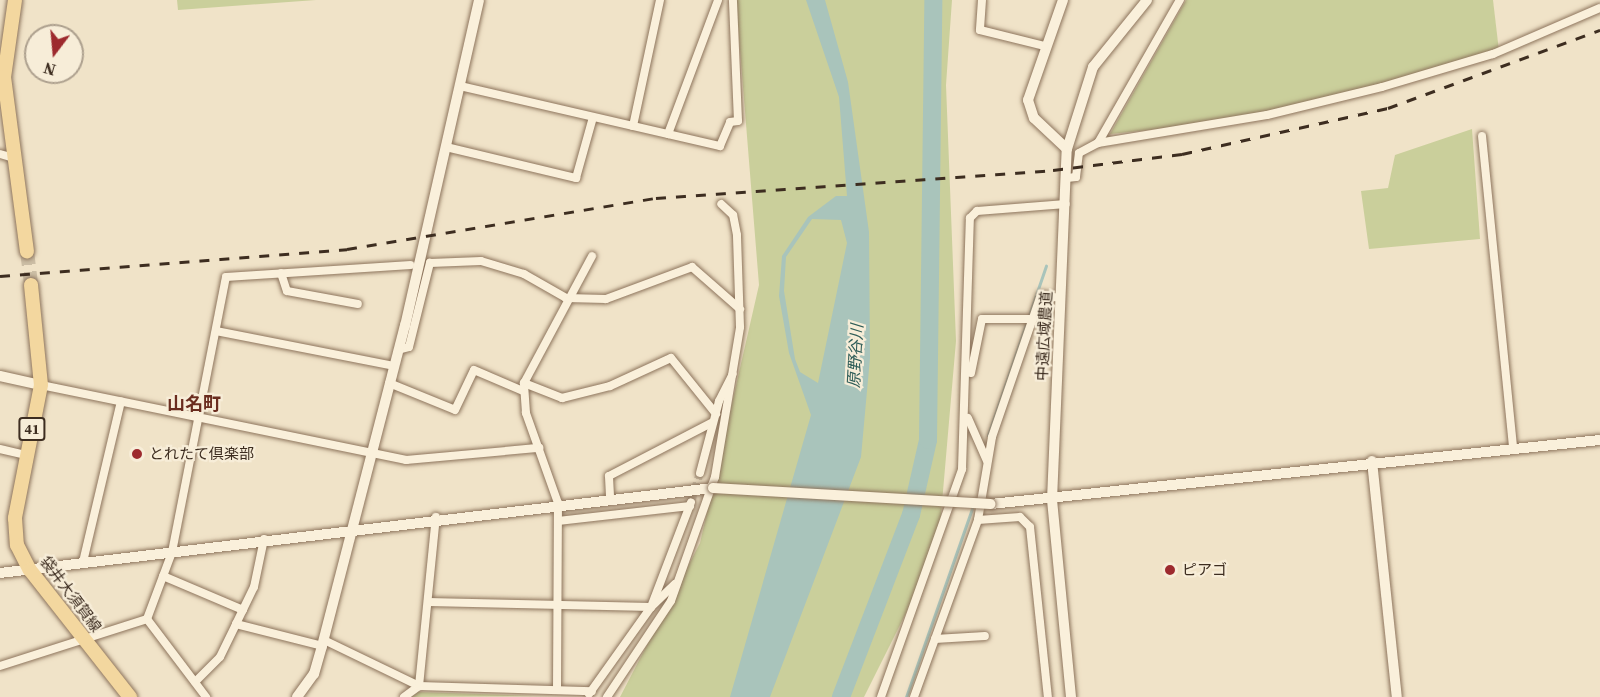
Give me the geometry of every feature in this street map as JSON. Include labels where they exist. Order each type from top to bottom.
[{"type":"main road","points":[[15,0],[4,77],[27,251]]},
{"type":"main road","name":"袋井大須賀線","points":[[31,285],[41,384],[27,454],[15,534],[30,570],[130,697]]},
{"type":"street","points":[[298,697],[314,674],[323,643],[398,350],[478,0]]},
{"type":"street","points":[[633,126],[660,0]]},
{"type":"street","points":[[668,134],[718,0]]},
{"type":"street","points":[[460,86],[720,146],[730,122],[738,121],[733,0]]},
{"type":"street","points":[[982,0],[980,30],[1044,46]]},
{"type":"street","points":[[1062,0],[1029,91],[1029,109],[1067,149]]},
{"type":"street","name":"中遠広域農道","points":[[1071,697],[1052,500],[1067,149],[1093,67],[1147,0]]},
{"type":"street","points":[[1098,143],[1180,0]]},
{"type":"street","points":[[1067,178],[1076,177],[1079,153],[1098,143],[1267,115],[1382,87],[1493,54],[1600,8]]},
{"type":"street","points":[[446,147],[576,178],[593,117]]},
{"type":"street","points":[[1482,136],[1513,450]]},
{"type":"street","points":[[0,154],[14,158]]},
{"type":"street","points":[[607,697],[651,635],[683,575],[713,488],[736,369],[740,309],[737,235],[733,215],[721,204]]},
{"type":"street","points":[[880,697],[941,538],[963,469],[967,416],[970,218],[976,211],[1066,204]]},
{"type":"street","points":[[557,690],[558,503],[539,448],[523,387],[566,298],[592,256]]},
{"type":"street","points":[[398,350],[409,347],[430,263],[481,261],[524,274],[566,298],[606,299],[692,267],[740,309]]},
{"type":"street","points":[[147,619],[172,552],[226,277],[411,265]]},
{"type":"street","points":[[281,273],[287,291],[358,304]]},
{"type":"street","points":[[914,697],[978,520],[992,437],[1041,295],[1061,298]]},
{"type":"street","points":[[967,394],[982,319],[1033,319]]},
{"type":"street","points":[[216,331],[394,366]]},
{"type":"street","points":[[389,383],[455,410],[474,370],[562,398],[610,386],[671,358],[715,418]]},
{"type":"street","points":[[700,472],[715,418],[736,369]]},
{"type":"street","points":[[0,376],[417,461],[539,448]]},
{"type":"street","points":[[83,562],[121,400]]},
{"type":"street","points":[[967,416],[988,464]]},
{"type":"street","points":[[610,496],[609,476],[715,418]]},
{"type":"street","points":[[0,573],[610,496],[713,488],[991,504],[1052,500],[1372,461],[1513,450],[1600,440]]},
{"type":"street","points":[[0,449],[27,454]]},
{"type":"street","points":[[1372,461],[1397,697]]},
{"type":"street","points":[[558,521],[691,504],[651,607]]},
{"type":"street","points":[[404,697],[419,686],[436,517]]},
{"type":"street","points":[[978,520],[1020,517],[1030,527],[1048,697]]},
{"type":"street","points":[[195,682],[220,657],[243,610],[264,539]]},
{"type":"street","points":[[236,624],[323,643],[419,686],[557,690],[590,694],[651,607],[683,575]]},
{"type":"street","points":[[163,576],[243,610]]},
{"type":"street","points":[[428,602],[651,607]]},
{"type":"street","points":[[0,666],[147,619]]},
{"type":"street","points":[[147,619],[206,697]]},
{"type":"street","points":[[935,639],[985,636]]},
{"type":"green space","points":[[177,0],[316,0],[178,10]]},
{"type":"green space","points":[[736,0],[952,0],[946,85],[956,341],[938,549],[864,697],[620,697],[700,543],[759,285]]},
{"type":"green space","points":[[1186,0],[1493,0],[1499,51],[1387,86],[1208,124],[1110,134]]},
{"type":"green space","points":[[1472,129],[1480,239],[1369,249],[1361,191],[1388,188],[1395,155]]},
{"type":"green space","points":[[418,692],[536,696],[411,697]]},
{"type":"water","points":[[806,0],[825,0],[848,82],[869,232],[870,358],[861,457],[770,697],[730,697],[811,415],[789,353],[779,296],[782,256],[808,217],[836,196],[847,196],[839,97]],"holes":[[[812,219],[841,220],[847,243],[818,383],[800,372],[795,359],[784,291],[786,257]]]},
{"type":"waterway","name":"原野谷川","points":[[841,697],[911,515],[928,440],[933,0]]},
{"type":"waterway","points":[[988,435],[1046,266]]},
{"type":"waterway","points":[[906,697],[973,506]]},
{"type":"tunnel","points":[[27,251],[31,285]]},
{"type":"tunnel","points":[[691,502],[700,473]]},
{"type":"railway","points":[[0,276],[347,249],[656,198],[1053,170],[1182,154],[1388,108],[1600,30]]},
{"type":"place","name":"とれたて倶楽部","points":[[137,454]]},
{"type":"place","name":"ピアゴ","points":[[1170,570]]},
{"type":"district","name":"山名町","points":[[194,404]]}]
